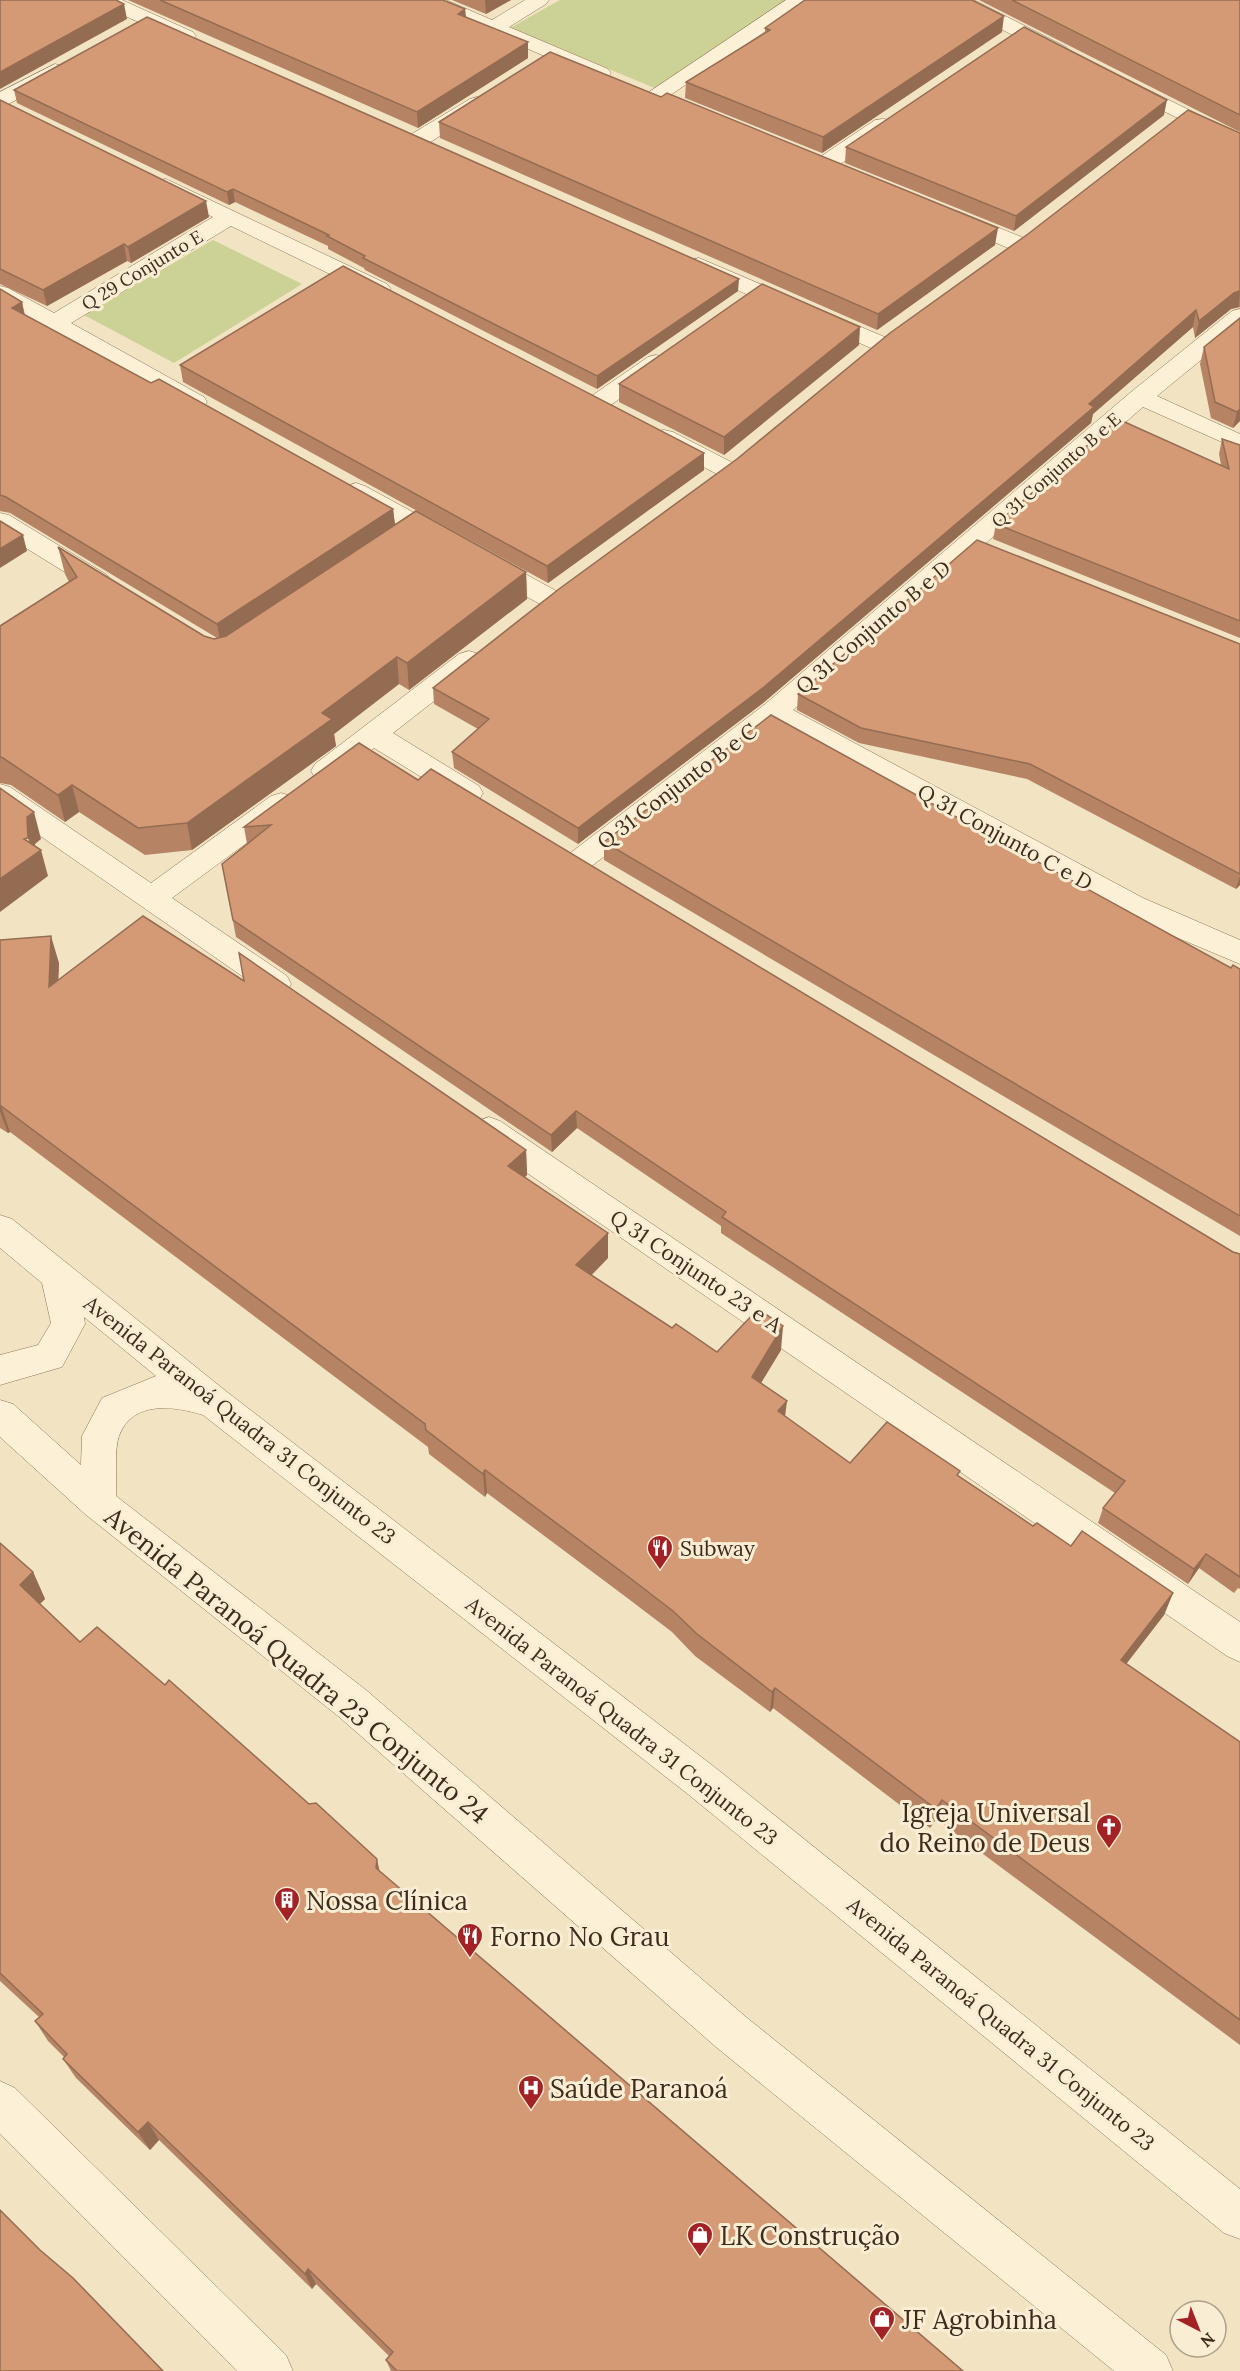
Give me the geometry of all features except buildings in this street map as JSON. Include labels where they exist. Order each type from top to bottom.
[{"type":"street","points":[[105,0],[202,43]]},
{"type":"street","points":[[429,0],[615,79]]},
{"type":"street","points":[[494,27],[539,0]]},
{"type":"street","points":[[656,96],[799,0]]},
{"type":"street","points":[[959,0],[1081,62]]},
{"type":"street","points":[[128,30],[148,19]]},
{"type":"street","points":[[1001,45],[1021,31]]},
{"type":"street","points":[[535,66],[554,54]]},
{"type":"street","points":[[21,115],[0,103],[69,62]]},
{"type":"street","points":[[1112,78],[1240,143]]},
{"type":"street","points":[[636,87],[677,104]]},
{"type":"street","points":[[418,140],[496,91]]},
{"type":"street","points":[[825,164],[903,111]]},
{"type":"street","points":[[1164,128],[1182,114]]},
{"type":"street","points":[[1214,130],[1240,116]]},
{"type":"street","points":[[397,131],[440,150]]},
{"type":"street","points":[[804,156],[846,173]]},
{"type":"street","points":[[146,176],[403,302]]},
{"type":"street","points":[[942,212],[1007,250],[1035,229]]},
{"type":"street","name":"Q 29 Conjunto E","points":[[54,323],[230,217]]},
{"type":"street","points":[[684,258],[749,298],[880,343]]},
{"type":"street","points":[[320,282],[341,270]]},
{"type":"street","points":[[0,293],[54,323],[167,374],[219,415]]},
{"type":"street","name":"Q 31 Conjunto B e E","points":[[983,547],[1140,397],[1240,316]]},
{"type":"street","points":[[598,402],[674,350]]},
{"type":"street","points":[[1140,397],[1240,443]]},
{"type":"street","points":[[648,428],[726,469]]},
{"type":"street","points":[[334,479],[407,531],[549,599]]},
{"type":"street","points":[[0,520],[120,594]]},
{"type":"street","name":"Q 31 Conjunto B e D","points":[[774,712],[983,547]]},
{"type":"street","points":[[151,898],[373,734],[494,641]]},
{"type":"street","name":"Q 31 Conjunto B e C","points":[[610,879],[569,855],[774,712]]},
{"type":"street","name":"Q 31 Conjunto C e D","points":[[774,712],[1132,906],[1240,953]]},
{"type":"street","points":[[373,734],[491,807]]},
{"type":"street","points":[[0,794],[302,1002]]},
{"type":"street","name":"Q 31 Conjunto 23 e A","points":[[460,1110],[1240,1644]]},
{"type":"street","name":"Avenida Paranoá Quadra 31 Conjunto 23","points":[[0,1229],[214,1403],[703,1782],[1240,2217]]},
{"type":"street","points":[[0,1370],[50,1357],[68,1324],[57,1274]]},
{"type":"street","points":[[98,1503],[100,1436],[115,1409],[154,1391],[194,1397],[214,1403]]},
{"type":"street","name":"Avenida Paranoá Quadra 23 Conjunto 24","points":[[0,1416],[98,1503],[352,1703],[731,2032],[1150,2371]]},
{"type":"street","points":[[0,2103],[270,2371]]},
{"type":"green space","points":[[560,0],[794,0],[657,89],[510,28]]},
{"type":"green space","points":[[213,240],[302,284],[174,363],[84,315]]},
{"type":"place","name":"Subway","points":[[660,1571]]},
{"type":"place","name":"Igreja Universal do Reino de Deus","points":[[1109,1850]]},
{"type":"place","name":"Nossa Clínica","points":[[287,1923]]},
{"type":"place","name":"Forno No Grau","points":[[470,1959]]},
{"type":"place","name":"Saúde Paranoá","points":[[531,2111]]},
{"type":"place","name":"LK Construção","points":[[700,2258]]},
{"type":"place","name":"JF Agrobinha","points":[[882,2342]]}]
